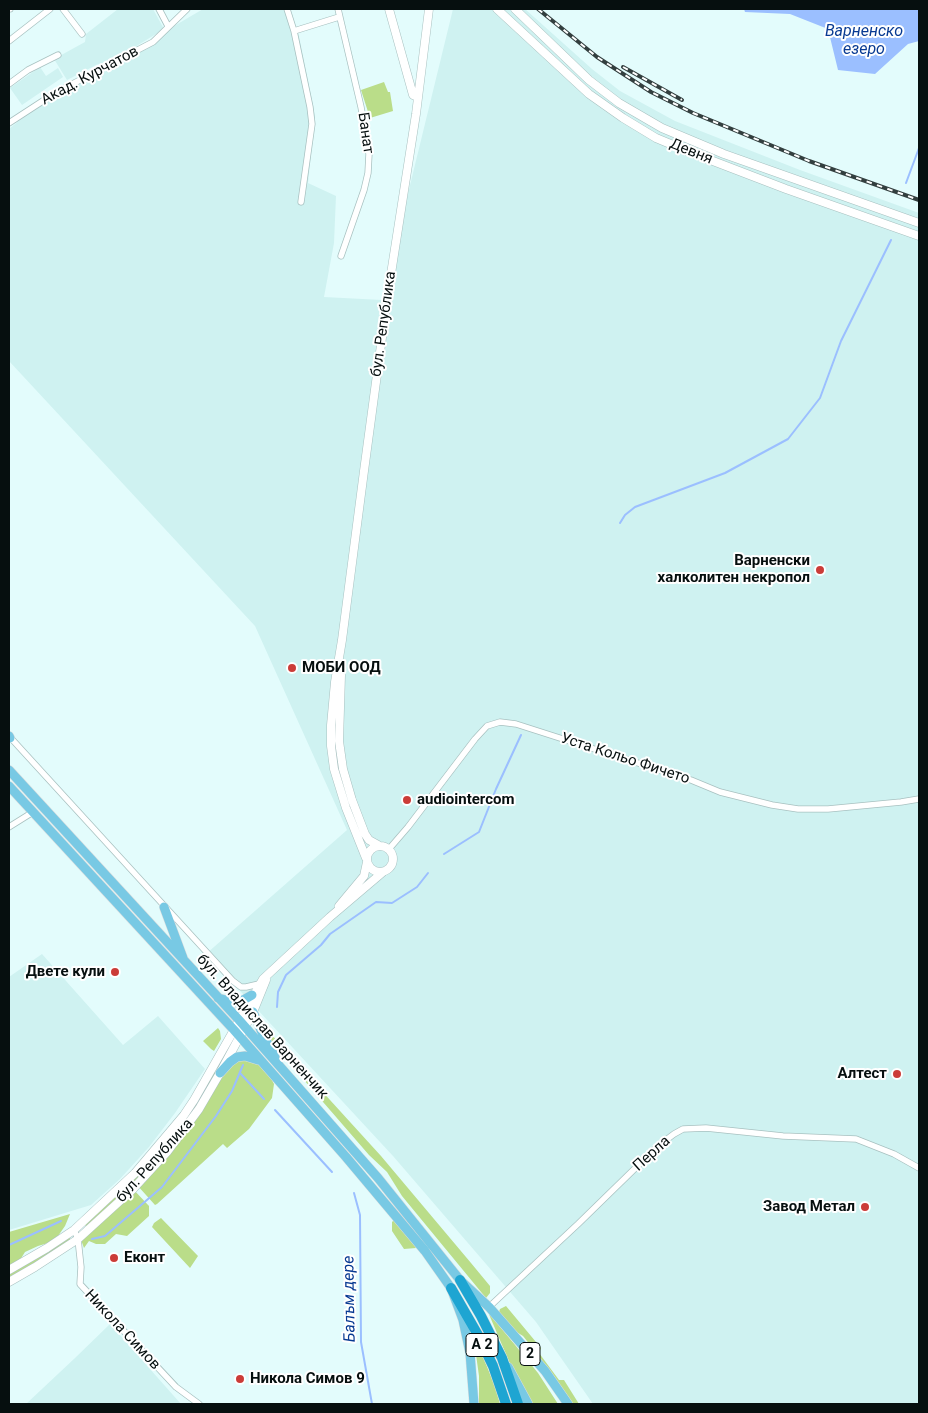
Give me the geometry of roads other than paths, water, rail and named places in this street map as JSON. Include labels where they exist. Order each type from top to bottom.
[{"type":"highway","name":"A 2","points":[[460,1280],[502,1358],[518,1404]]},
{"type":"highway","name":"A 2","points":[[451,1288],[493,1366],[506,1404]]},
{"type":"main road","name":"бул. Владислав Варненчик","points":[[9,770],[242,1024],[378,1178],[460,1280],[489,1307]]},
{"type":"main road","name":"бул. Владислав Варненчик","points":[[9,786],[237,1034],[346,1157],[425,1251],[451,1288],[466,1333],[470,1353],[474,1404]]},
{"type":"main road","points":[[164,907],[183,960]]},
{"type":"main road","points":[[217,997],[238,1003],[252,996]]},
{"type":"main road","points":[[253,1012],[264,1037],[286,1074]]},
{"type":"main road","points":[[220,1073],[237,1057],[246,1056],[259,1061]]},
{"type":"main road","name":"2","points":[[489,1307],[545,1371],[568,1404]]},
{"type":"main road","points":[[502,1358],[528,1404]]},
{"type":"street","points":[[9,41],[50,9]]},
{"type":"street","points":[[63,9],[82,34]]},
{"type":"street","points":[[159,9],[168,26]]},
{"type":"street","name":"Акад. Курчатов","points":[[9,123],[55,93],[153,42],[187,9]]},
{"type":"street","points":[[287,9],[294,31],[312,124],[301,202]]},
{"type":"street","name":"Банат","points":[[338,9],[361,107],[369,154],[368,173],[364,190],[341,256]]},
{"type":"street","points":[[389,9],[413,95],[418,97]]},
{"type":"street","name":"бул. Република","points":[[367,860],[341,794],[332,760],[333,703],[365,458],[418,97],[429,9]]},
{"type":"street","name":"Девня","points":[[497,9],[589,94],[656,138],[786,189],[919,236]]},
{"type":"street","name":"Девня","points":[[515,9],[589,80],[619,103],[662,128],[724,154],[919,223]]},
{"type":"street","points":[[294,31],[340,17]]},
{"type":"street","points":[[9,84],[28,70],[58,55]]},
{"type":"street","name":"бул. Република","points":[[342,640],[339,725],[341,761],[352,800],[366,834],[378,846]]},
{"type":"street","name":"Уста Кольо Фичето","points":[[389,849],[475,739],[487,726],[500,722],[516,724],[691,780],[720,792],[772,805],[798,809],[828,809],[919,799]]},
{"type":"street","points":[[9,737],[233,981],[246,987],[259,984]]},
{"type":"street","points":[[9,827],[33,812]]},
{"type":"street","points":[[378,846],[389,849]]},
{"type":"street","name":"бул. Република","points":[[330,917],[364,876],[371,848],[378,846]]},
{"type":"street","name":"бул. Република","points":[[9,1282],[78,1239],[133,1189],[167,1152],[191,1120],[220,1073],[242,1024],[252,996],[259,984],[330,917],[390,868],[393,860],[389,849]]},
{"type":"street","points":[[367,860],[373,870],[383,872]]},
{"type":"street","name":"бул. Република","points":[[242,1024],[253,1012],[269,974]]},
{"type":"street","name":"бул. Република","points":[[9,1270],[74,1230],[126,1182],[184,1115],[237,1034]]},
{"type":"street","name":"Перла","points":[[489,1307],[658,1146],[684,1129],[706,1128],[783,1136],[856,1139],[894,1154],[919,1168]]},
{"type":"street","name":"Никола Симов","points":[[74,1230],[78,1239],[81,1267],[80,1284],[176,1388],[199,1404]]},
{"type":"street","points":[[470,1404],[473,1387]]},
{"type":"water","name":"Варненско езеро","points":[[744,9],[919,9],[919,41],[908,44],[875,74],[838,70],[828,29],[790,14],[745,12]]},
{"type":"waterway","points":[[906,183],[919,148]]},
{"type":"waterway","points":[[620,523],[625,515],[635,507],[725,473],[788,439],[820,398],[841,341],[891,240]]},
{"type":"waterway","points":[[444,854],[479,832],[521,735]]},
{"type":"waterway","points":[[277,1007],[278,992],[286,975],[321,945],[330,934],[376,902],[392,903],[417,887],[428,873]]},
{"type":"waterway","points":[[92,1239],[105,1236],[162,1187],[216,1116],[232,1091],[243,1065]]},
{"type":"waterway","name":"Балъм дере","points":[[240,1073],[264,1099]]},
{"type":"waterway","name":"Балъм дере","points":[[275,1110],[332,1172]]},
{"type":"waterway","name":"Балъм дере","points":[[354,1193],[360,1215],[361,1342],[372,1404]]},
{"type":"waterway","points":[[9,1245],[61,1221]]},
{"type":"railway","points":[[538,9],[597,57],[651,92],[693,113],[809,161],[919,200]]},
{"type":"railway","points":[[623,67],[682,100]]},
{"type":"place","name":"Варненски халколитен некропол","points":[[820,570]]},
{"type":"place","name":"МОБИ ООД","points":[[292,668]]},
{"type":"place","name":"audiointercom","points":[[407,800]]},
{"type":"place","name":"Двете кули","points":[[115,972]]},
{"type":"place","name":"Алтест","points":[[897,1074]]},
{"type":"place","name":"Завод Метал","points":[[865,1207]]},
{"type":"place","name":"Еконт","points":[[114,1258]]},
{"type":"place","name":"Никола Симов 9","points":[[240,1379]]}]
